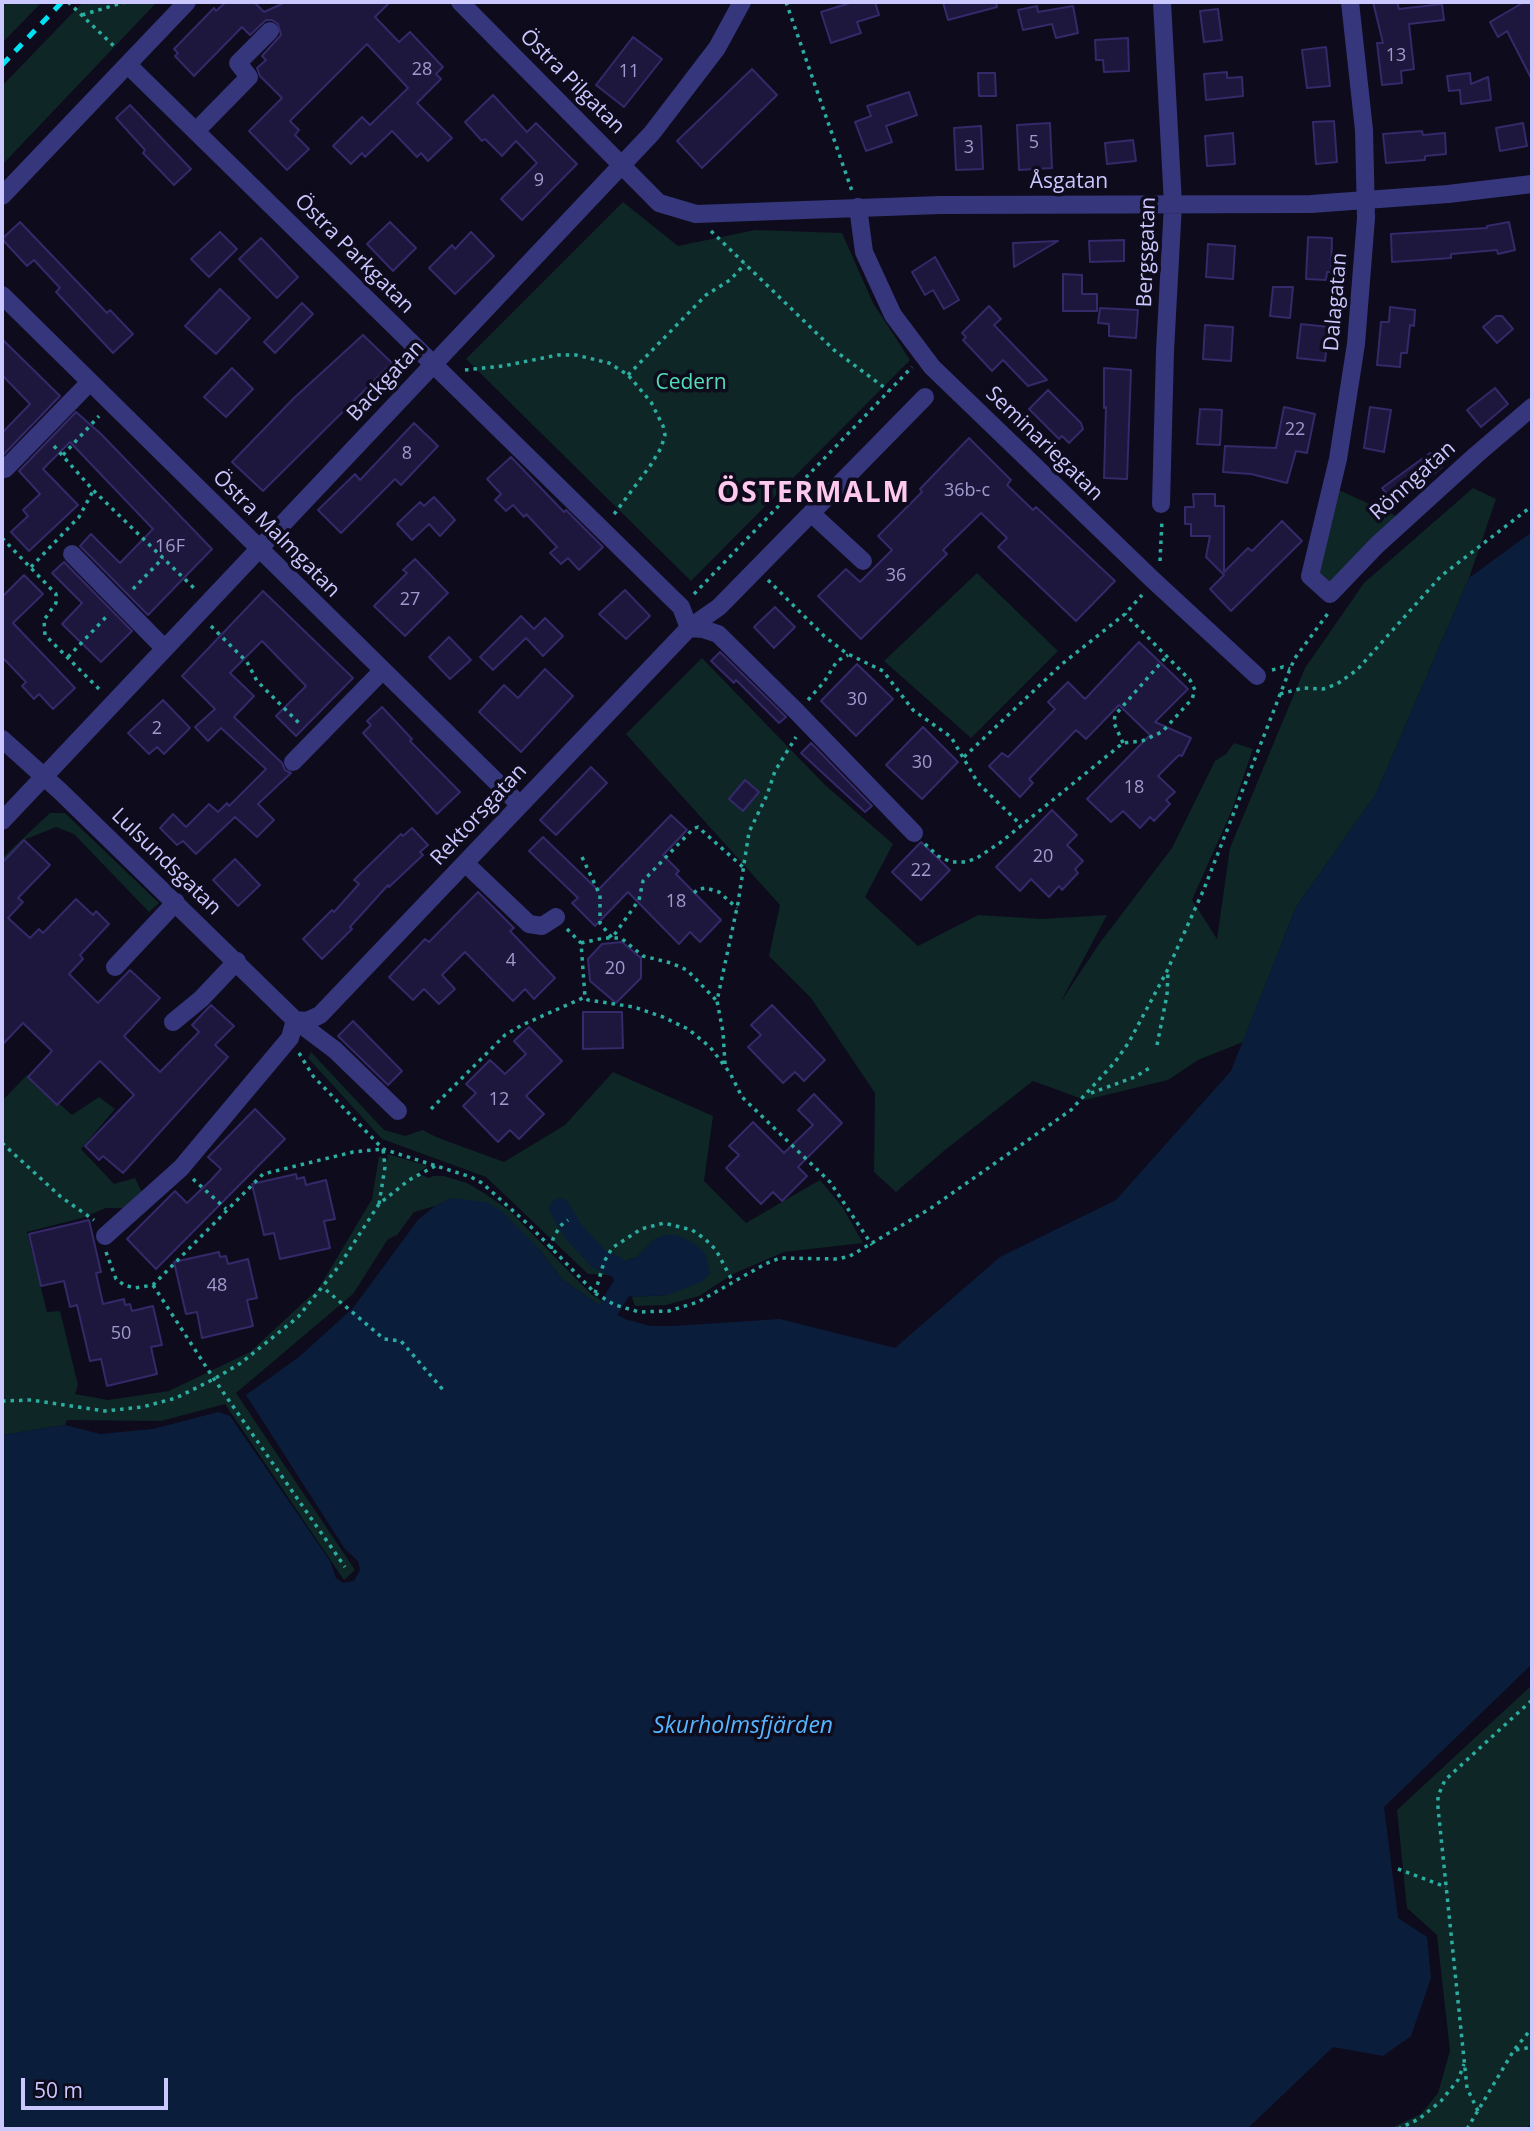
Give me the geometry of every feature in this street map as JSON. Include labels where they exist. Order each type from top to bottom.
[{"type":"street","points":[[2,196],[124,58],[187,2]]},
{"type":"street","name":"Östra Pilgatan","points":[[460,2],[623,164]]},
{"type":"street","name":"Backgatan","points":[[2,821],[652,133],[717,48],[742,2]]},
{"type":"street","name":"Bergsgatan","points":[[1161,504],[1165,351],[1173,204],[1162,2]]},
{"type":"street","name":"Dalagatan","points":[[1333,598],[1310,576],[1340,446],[1356,344],[1367,199],[1364,130],[1350,2]]},
{"type":"street","points":[[197,131],[249,77],[237,63],[270,31]]},
{"type":"street","name":"Östra Parkgatan","points":[[124,58],[681,607],[689,628]]},
{"type":"street","name":"Åsgatan","points":[[623,164],[659,203],[696,214],[856,203],[1311,204],[1448,194],[1532,184]]},
{"type":"street","name":"Seminariegatan","points":[[856,203],[864,252],[893,315],[923,356],[1153,580],[1257,676]]},
{"type":"street","name":"Östra Malmgatan","points":[[2,295],[520,805]]},
{"type":"street","points":[[5,468],[89,382]]},
{"type":"street","name":"Rektorsgatan","points":[[295,1020],[307,1021],[320,1016],[689,628],[719,607],[925,397]]},
{"type":"street","name":"Rönngatan","points":[[1333,598],[1377,545],[1532,407]]},
{"type":"street","points":[[811,513],[863,561]]},
{"type":"street","points":[[72,554],[164,648]]},
{"type":"street","points":[[689,628],[718,634],[914,833]]},
{"type":"street","points":[[293,761],[382,671]]},
{"type":"street","name":"Lulsundsgatan","points":[[2,739],[176,902],[295,1020],[335,1050],[398,1111]]},
{"type":"street","points":[[465,863],[529,924],[542,926],[556,917]]},
{"type":"street","points":[[115,967],[176,902]]},
{"type":"street","points":[[173,1022],[201,999],[237,961]]},
{"type":"street","points":[[105,1236],[181,1168],[290,1038],[295,1020]]},
{"type":"path","points":[[68,2],[124,58]]},
{"type":"path","points":[[82,15],[125,2]]},
{"type":"path","points":[[786,2],[856,203]]},
{"type":"path","points":[[707,227],[834,350],[889,391]]},
{"type":"path","points":[[628,375],[706,295],[730,280],[746,264]]},
{"type":"path","points":[[461,370],[503,366],[558,355],[576,355],[609,363],[628,375],[651,402],[663,426],[664,435],[661,448],[650,466],[612,517]]},
{"type":"path","points":[[681,607],[923,356]]},
{"type":"path","points":[[63,455],[103,412]]},
{"type":"path","points":[[40,432],[93,490],[200,594]]},
{"type":"path","points":[[31,567],[79,517],[93,490]]},
{"type":"path","points":[[963,758],[1062,664],[1125,614],[1153,580],[1159,571],[1161,504]]},
{"type":"path","points":[[1280,694],[1303,688],[1323,689],[1337,684],[1357,670],[1440,576],[1532,506]]},
{"type":"path","points":[[2,538],[53,590],[57,598],[44,620],[45,635],[104,693]]},
{"type":"path","points":[[756,569],[824,636],[849,654],[883,671],[913,710],[951,737],[978,783],[1021,825]]},
{"type":"path","points":[[2,1143],[61,1197],[96,1222],[105,1236],[106,1250],[116,1279],[135,1288],[153,1285],[267,1172],[353,1152],[383,1149],[437,1165],[482,1183],[595,1293],[612,1304],[639,1312],[669,1311],[698,1302],[779,1258],[838,1259],[850,1256],[931,1208],[1071,1110],[1088,1094],[1129,1042],[1167,971],[1229,829],[1295,658],[1333,598]]},
{"type":"path","points":[[914,833],[938,856],[951,862],[977,859],[1123,743],[1142,741],[1158,734],[1192,699],[1195,690],[1190,680],[1125,614]]},
{"type":"path","points":[[208,622],[247,662],[257,681],[316,739]]},
{"type":"path","points":[[726,1066],[717,1001],[737,908],[749,832],[763,806],[775,771],[801,716],[837,661],[849,654]]},
{"type":"path","points":[[1123,743],[1114,723],[1115,715],[1166,657]]},
{"type":"path","points":[[612,937],[639,900],[643,881],[698,827],[744,868]]},
{"type":"path","points":[[582,857],[600,895],[600,923],[612,937]]},
{"type":"path","points":[[694,893],[698,889],[706,888],[719,892],[737,908]]},
{"type":"path","points":[[556,917],[581,943],[584,997]]},
{"type":"path","points":[[581,943],[612,937],[625,941],[643,956],[687,970],[717,1001]]},
{"type":"path","points":[[1157,1045],[1167,995],[1167,971]]},
{"type":"path","points":[[584,997],[588,1000],[634,1007],[688,1029],[710,1047],[726,1066],[742,1097],[830,1182],[872,1245]]},
{"type":"path","points":[[431,1109],[505,1034],[584,997]]},
{"type":"path","points":[[297,1049],[313,1076],[383,1149],[385,1167],[379,1204]]},
{"type":"path","points":[[1088,1094],[1135,1077],[1151,1068]]},
{"type":"path","points":[[2,1401],[31,1400],[105,1410],[142,1407],[176,1398],[214,1379],[241,1363],[298,1317],[339,1266],[379,1204],[409,1180],[437,1165]]},
{"type":"path","points":[[181,1168],[226,1210]]},
{"type":"path","points":[[551,1249],[553,1239],[567,1220]]},
{"type":"path","points":[[595,1293],[604,1261],[612,1248],[641,1229],[664,1223],[682,1226],[705,1239],[716,1250],[733,1282]]},
{"type":"path","points":[[153,1285],[214,1379],[345,1567]]},
{"type":"path","points":[[326,1290],[384,1339],[401,1341],[444,1391]]},
{"type":"path","points":[[1478,2111],[1467,2088],[1438,1808],[1441,1787],[1445,1780],[1532,1700]]},
{"type":"path","points":[[1398,1869],[1446,1887]]},
{"type":"path","points":[[1467,2129],[1514,2050],[1532,2028]]},
{"type":"path","points":[[1514,2050],[1532,2047]]},
{"type":"path","points":[[1398,2129],[1419,2119],[1441,2101],[1458,2080],[1465,2062]]},
{"type":"green space","points":[[2,2],[42,2],[2,43]]},
{"type":"green space","points":[[83,2],[157,2],[2,165],[2,86]]},
{"type":"green space","name":"Cedern","points":[[623,202],[678,246],[755,230],[842,233],[873,303],[910,360],[691,581],[466,359]]},
{"type":"green space","points":[[1332,487],[1405,520],[1330,592],[1317,583]]},
{"type":"green space","points":[[1473,488],[1496,499],[1469,578],[1376,794],[1296,907],[1243,1042],[1198,1060],[1168,1080],[1085,1100],[1033,1081],[896,1192],[874,1172],[875,1093],[811,998],[769,956],[780,905],[626,734],[702,658],[825,785],[893,844],[865,897],[918,946],[978,915],[1042,919],[1107,915],[1060,1003],[1099,944],[1172,848],[1215,761],[1226,754],[1234,743],[1253,749],[1232,810],[1192,900],[1217,939],[1230,848],[1305,668],[1364,583]]},
{"type":"green space","points":[[977,573],[1058,651],[971,738],[884,661]]},
{"type":"green space","points":[[50,813],[65,813],[159,903],[149,912],[74,834],[56,827],[24,840],[2,863],[2,858]]},
{"type":"green space","points":[[311,1052],[384,1130],[405,1136],[423,1130],[504,1162],[565,1125],[613,1072],[713,1116],[704,1181],[746,1223],[820,1180],[843,1208],[863,1243],[784,1252],[733,1274],[699,1296],[666,1305],[635,1306],[632,1297],[667,1295],[655,1239],[637,1257],[618,1263],[611,1275],[588,1274],[486,1177],[382,1139],[308,1058]]},
{"type":"green space","points":[[27,1075],[72,1115],[99,1097],[115,1109],[81,1149],[114,1184],[135,1178],[145,1199],[130,1208],[106,1208],[82,1218],[27,1232],[47,1312],[60,1311],[78,1385],[75,1394],[108,1400],[169,1391],[250,1352],[319,1288],[372,1199],[379,1156],[388,1160],[387,1154],[428,1166],[417,1173],[429,1178],[444,1176],[467,1183],[484,1193],[510,1211],[591,1294],[611,1306],[608,1310],[562,1279],[539,1249],[451,1198],[414,1212],[397,1235],[388,1239],[353,1294],[236,1393],[355,1570],[344,1580],[225,1404],[161,1421],[67,1420],[65,1425],[2,1435],[2,1101]]},
{"type":"green space","points":[[1532,1685],[1532,2123],[1526,2129],[1389,2129],[1421,2114],[1438,2093],[1450,2051],[1437,1935],[1407,1908],[1397,1810]]},
{"type":"water","name":"Skurholmsfjärden","points":[[1532,532],[1532,1664],[1384,1807],[1398,1918],[1427,1937],[1431,1978],[1411,2036],[1383,2056],[1333,2047],[1247,2129],[2,2129],[2,1435],[65,1425],[100,1434],[153,1429],[218,1412],[230,1416],[330,1561],[336,1578],[343,1583],[354,1581],[360,1570],[358,1561],[345,1549],[246,1395],[299,1357],[353,1308],[418,1220],[435,1206],[451,1198],[486,1202],[502,1211],[539,1249],[562,1279],[625,1319],[650,1326],[674,1326],[780,1319],[895,1348],[1000,1257],[1116,1200],[1231,1071],[1296,907],[1376,794],[1469,578]]},
{"type":"water","points":[[675,1235],[692,1242],[705,1253],[710,1273],[702,1282],[667,1295],[632,1297],[618,1287],[611,1275],[618,1263],[637,1257],[655,1239]]},
{"type":"building","points":[[226,2],[254,2],[264,12],[286,2],[390,2],[375,17],[399,42],[410,32],[443,67],[436,74],[441,79],[417,103],[452,138],[428,161],[421,153],[417,157],[392,131],[365,157],[362,153],[351,164],[333,146],[362,117],[370,125],[408,88],[367,44],[290,121],[299,130],[295,135],[309,149],[287,170],[249,131],[282,98],[260,76],[257,68],[266,60],[262,56],[281,35],[278,24],[266,20],[250,35],[242,27],[194,76],[175,56],[178,53],[174,49],[214,8],[216,11]]},
{"type":"building","points":[[853,2],[875,2],[879,15],[857,22],[861,33],[831,43],[821,12]]},
{"type":"building","points":[[943,2],[996,2],[997,7],[948,20]]},
{"type":"building","points":[[1373,2],[1397,2],[1399,9],[1442,4],[1444,20],[1409,24],[1414,69],[1401,71],[1402,83],[1382,85],[1377,43],[1383,43]]},
{"type":"building","points":[[1524,2],[1532,2],[1532,80],[1507,31],[1498,37],[1490,22]]},
{"type":"building","points":[[1037,6],[1038,12],[1073,6],[1078,33],[1056,38],[1052,24],[1023,30],[1018,10]]},
{"type":"building","points":[[1218,9],[1222,40],[1204,42],[1200,11]]},
{"type":"building","points":[[633,37],[662,59],[624,107],[596,85]]},
{"type":"building","points":[[1128,38],[1129,71],[1104,72],[1103,60],[1096,60],[1095,40]]},
{"type":"building","points":[[1326,47],[1330,86],[1307,88],[1302,50]]},
{"type":"building","points":[[752,69],[777,95],[702,168],[677,141]]},
{"type":"building","points":[[1227,72],[1227,78],[1242,77],[1243,96],[1206,100],[1204,74]]},
{"type":"building","points":[[978,73],[995,73],[996,96],[979,96]]},
{"type":"building","points":[[1470,73],[1471,84],[1488,77],[1491,100],[1461,104],[1460,90],[1449,91],[1447,76]]},
{"type":"building","points":[[909,92],[917,115],[886,126],[892,142],[866,151],[855,122],[871,116],[867,106]]},
{"type":"building","points":[[493,95],[527,132],[536,123],[577,164],[522,220],[501,199],[537,163],[516,141],[502,156],[485,139],[482,141],[465,122]]},
{"type":"building","points":[[130,105],[191,169],[174,185],[143,153],[145,150],[116,118]]},
{"type":"building","points":[[1334,121],[1337,162],[1316,164],[1313,122]]},
{"type":"building","points":[[1050,123],[1052,168],[1019,170],[1017,125]]},
{"type":"building","points":[[1523,123],[1527,146],[1500,151],[1496,128]]},
{"type":"building","points":[[981,126],[983,169],[956,170],[954,128]]},
{"type":"building","points":[[1422,131],[1423,135],[1445,133],[1446,154],[1425,156],[1425,160],[1386,163],[1383,134]]},
{"type":"building","points":[[1233,133],[1235,164],[1207,166],[1205,136]]},
{"type":"building","points":[[1133,140],[1136,161],[1107,164],[1105,143]]},
{"type":"building","points":[[20,222],[107,313],[110,310],[133,334],[113,353],[56,292],[60,288],[34,260],[27,266],[2,239]]},
{"type":"building","points":[[390,222],[416,248],[393,271],[367,244]]},
{"type":"building","points":[[1509,222],[1515,250],[1498,254],[1497,250],[1451,254],[1451,258],[1392,262],[1391,234],[1487,228]]},
{"type":"building","points":[[220,232],[237,249],[209,277],[191,259]]},
{"type":"building","points":[[471,232],[494,256],[455,294],[429,268],[452,245],[455,249]]},
{"type":"building","points":[[1308,237],[1332,238],[1331,272],[1327,272],[1326,280],[1306,279]]},
{"type":"building","points":[[261,238],[298,277],[277,298],[239,259]]},
{"type":"building","points":[[1124,240],[1124,261],[1090,262],[1089,241]]},
{"type":"building","points":[[1058,241],[1014,267],[1013,243]]},
{"type":"building","points":[[1208,244],[1235,246],[1233,279],[1206,277]]},
{"type":"building","points":[[935,257],[959,300],[944,309],[933,290],[925,295],[912,272]]},
{"type":"building","points":[[1063,274],[1082,275],[1082,294],[1097,294],[1097,311],[1063,311]]},
{"type":"building","points":[[1273,287],[1293,287],[1290,318],[1270,316]]},
{"type":"building","points":[[220,289],[250,318],[216,354],[185,326]]},
{"type":"building","points":[[302,303],[313,314],[275,353],[264,342]]},
{"type":"building","points":[[989,306],[1001,319],[994,325],[1047,380],[1028,386],[1003,360],[992,371],[963,340],[966,337],[962,333]]},
{"type":"building","points":[[1390,307],[1415,310],[1414,326],[1410,325],[1407,353],[1401,353],[1400,367],[1377,365],[1381,322],[1389,322]]},
{"type":"building","points":[[1100,308],[1138,310],[1136,338],[1109,336],[1109,324],[1098,323]]},
{"type":"building","points":[[1496,316],[1502,316],[1513,329],[1497,343],[1483,327]]},
{"type":"building","points":[[1301,324],[1329,327],[1325,361],[1297,358]]},
{"type":"building","points":[[1205,325],[1233,327],[1231,361],[1203,359]]},
{"type":"building","points":[[363,335],[392,363],[263,491],[232,462],[294,398]]},
{"type":"building","points":[[2,339],[60,396],[3,455],[2,433],[30,404],[2,375]]},
{"type":"building","points":[[232,368],[253,389],[226,417],[204,397]]},
{"type":"building","points":[[1104,368],[1131,370],[1127,479],[1104,478]]},
{"type":"building","points":[[1495,388],[1508,404],[1481,427],[1467,410]]},
{"type":"building","points":[[1048,390],[1081,423],[1083,429],[1069,443],[1062,436],[1059,439],[1029,409]]},
{"type":"building","points":[[1284,407],[1315,414],[1307,453],[1296,451],[1287,483],[1251,474],[1223,472],[1225,446],[1276,448]]},
{"type":"building","points":[[1370,407],[1391,410],[1384,452],[1364,448]]},
{"type":"building","points":[[1200,409],[1222,410],[1220,445],[1197,444]]},
{"type":"building","points":[[76,412],[101,434],[212,549],[148,615],[80,546],[91,534],[120,563],[153,529],[70,442],[43,469],[78,505],[29,551],[11,532],[28,516],[23,510],[40,494],[19,471]]},
{"type":"building","points":[[414,423],[438,446],[401,485],[395,479],[341,533],[318,510],[355,474],[360,480]]},
{"type":"building","points":[[969,438],[1011,480],[1007,485],[1033,510],[1036,507],[1115,581],[1076,621],[998,547],[1007,538],[981,513],[943,550],[947,554],[861,639],[818,596],[846,569],[860,582],[892,550],[878,536],[922,492],[920,489]]},
{"type":"building","points":[[1430,453],[1442,467],[1396,505],[1382,488]]},
{"type":"building","points":[[511,457],[564,512],[566,510],[603,547],[579,570],[568,558],[561,564],[550,553],[557,547],[526,514],[524,517],[513,505],[506,511],[495,500],[501,494],[487,479]]},
{"type":"building","points":[[1193,494],[1215,494],[1215,506],[1224,506],[1224,572],[1248,548],[1252,551],[1282,521],[1302,541],[1231,611],[1210,589],[1224,575],[1206,557],[1210,536],[1191,536],[1191,524],[1185,524],[1185,507],[1194,507]]},
{"type":"building","points":[[434,497],[455,520],[440,536],[429,524],[412,540],[397,524],[420,502],[424,506]]},
{"type":"building","points":[[415,559],[448,593],[405,636],[374,606],[407,573],[403,570]]},
{"type":"building","points":[[64,562],[132,631],[101,662],[62,624],[82,603],[52,573]]},
{"type":"building","points":[[24,575],[43,594],[13,623],[75,688],[53,709],[39,694],[34,699],[22,686],[26,682],[2,657],[2,597]]},
{"type":"building","points":[[625,590],[650,616],[626,639],[599,614]]},
{"type":"building","points":[[263,591],[353,678],[296,736],[276,716],[306,686],[262,641],[230,673],[254,696],[234,717],[291,773],[258,804],[274,820],[257,837],[235,817],[196,854],[183,841],[177,845],[160,828],[173,814],[186,827],[209,804],[218,812],[227,803],[229,806],[266,769],[221,728],[208,741],[195,727],[215,709],[182,676]]},
{"type":"building","points":[[775,607],[795,627],[774,648],[754,627]]},
{"type":"building","points":[[521,616],[534,629],[545,618],[563,636],[543,656],[526,638],[493,670],[480,657]]},
{"type":"building","points":[[449,637],[471,660],[450,679],[429,657]]},
{"type":"building","points":[[1139,642],[1188,689],[1155,722],[1191,738],[1182,756],[1179,755],[1158,776],[1175,792],[1166,800],[1170,804],[1154,821],[1150,817],[1140,828],[1123,811],[1111,822],[1087,799],[1150,735],[1119,705],[1086,739],[1076,730],[1029,779],[1033,783],[1020,797],[989,766],[1002,753],[1008,757],[1055,709],[1048,702],[1068,682],[1085,699]]},
{"type":"building","points":[[720,652],[786,717],[779,723],[736,680],[734,683],[711,661]]},
{"type":"building","points":[[857,664],[893,699],[856,736],[821,701]]},
{"type":"building","points":[[545,669],[573,696],[521,752],[479,712],[504,685],[518,698]]},
{"type":"building","points":[[163,700],[190,728],[164,754],[157,747],[149,754],[128,733]]},
{"type":"building","points":[[382,707],[412,739],[410,741],[460,792],[437,814],[363,733],[371,725],[367,721]]},
{"type":"building","points":[[923,727],[958,762],[922,799],[886,765]]},
{"type":"building","points":[[811,743],[872,806],[865,812],[801,753]]},
{"type":"building","points":[[591,767],[607,783],[556,835],[540,820]]},
{"type":"building","points":[[745,780],[759,792],[743,811],[729,799]]},
{"type":"building","points":[[1052,810],[1077,835],[1067,845],[1083,861],[1075,869],[1078,873],[1062,890],[1059,886],[1049,897],[1031,879],[1020,891],[996,867]]},
{"type":"building","points":[[671,815],[687,830],[663,855],[679,871],[676,874],[721,920],[700,942],[690,932],[679,944],[628,892],[595,926],[572,903],[578,898],[529,851],[543,837],[598,890]]},
{"type":"building","points":[[412,828],[428,845],[420,852],[423,855],[389,887],[388,885],[350,927],[352,929],[322,959],[303,939],[332,910],[334,912],[359,884],[354,880],[401,834],[403,836]]},
{"type":"building","points":[[24,840],[50,865],[18,898],[23,902],[8,918],[30,938],[39,929],[43,933],[76,899],[93,915],[96,911],[109,924],[80,955],[83,959],[69,974],[98,1003],[130,970],[160,998],[124,1036],[160,1072],[199,1032],[192,1025],[211,1005],[234,1026],[215,1045],[228,1057],[123,1173],[103,1156],[99,1160],[85,1146],[134,1095],[100,1061],[57,1105],[28,1077],[52,1051],[23,1023],[2,1045],[2,863]]},
{"type":"building","points":[[921,842],[950,870],[921,900],[892,872]]},
{"type":"building","points":[[235,859],[260,885],[238,906],[213,880]]},
{"type":"building","points":[[478,892],[514,928],[510,931],[555,978],[534,999],[525,989],[513,1001],[465,952],[442,975],[455,989],[439,1004],[424,989],[413,1000],[389,977],[425,939],[429,942]]},
{"type":"building","points":[[622,942],[641,958],[641,978],[616,1003],[590,981],[588,959],[602,944]]},
{"type":"building","points":[[772,1005],[825,1060],[804,1081],[795,1072],[783,1083],[748,1047],[761,1035],[751,1025]]},
{"type":"building","points":[[583,1012],[622,1012],[623,1048],[583,1049]]},
{"type":"building","points":[[353,1021],[402,1071],[388,1085],[338,1036]]},
{"type":"building","points":[[529,1027],[562,1061],[526,1096],[544,1114],[519,1139],[510,1130],[498,1142],[463,1106],[476,1093],[466,1084],[490,1060],[505,1074],[526,1054],[514,1041]]},
{"type":"building","points":[[814,1094],[842,1123],[798,1167],[807,1176],[782,1201],[773,1192],[761,1204],[726,1168],[739,1155],[729,1146],[753,1122],[784,1153],[813,1125],[798,1110]]},
{"type":"building","points":[[255,1109],[285,1139],[156,1269],[127,1239],[175,1191],[187,1203],[211,1180],[221,1169],[208,1157]]},
{"type":"building","points":[[296,1174],[297,1179],[304,1177],[306,1185],[326,1180],[335,1219],[324,1221],[330,1248],[280,1259],[274,1233],[264,1235],[252,1184]]},
{"type":"building","points":[[89,1220],[101,1272],[96,1273],[103,1304],[124,1299],[125,1305],[130,1304],[132,1311],[153,1306],[162,1345],[151,1347],[157,1374],[107,1386],[101,1359],[90,1361],[77,1305],[70,1307],[64,1281],[41,1286],[29,1234]]},
{"type":"building","points":[[219,1252],[220,1257],[226,1256],[228,1264],[248,1259],[257,1298],[247,1300],[253,1326],[202,1338],[197,1312],[186,1314],[174,1262]]},
{"type":"waterway","points":[[560,1209],[573,1231],[598,1258],[616,1267]]},
{"type":"waterway","points":[[608,1310],[621,1289]]},
{"type":"railway","points":[[2,65],[62,2]]},
{"type":"district","name":"ÖSTERMALM","points":[[814,494]]}]
